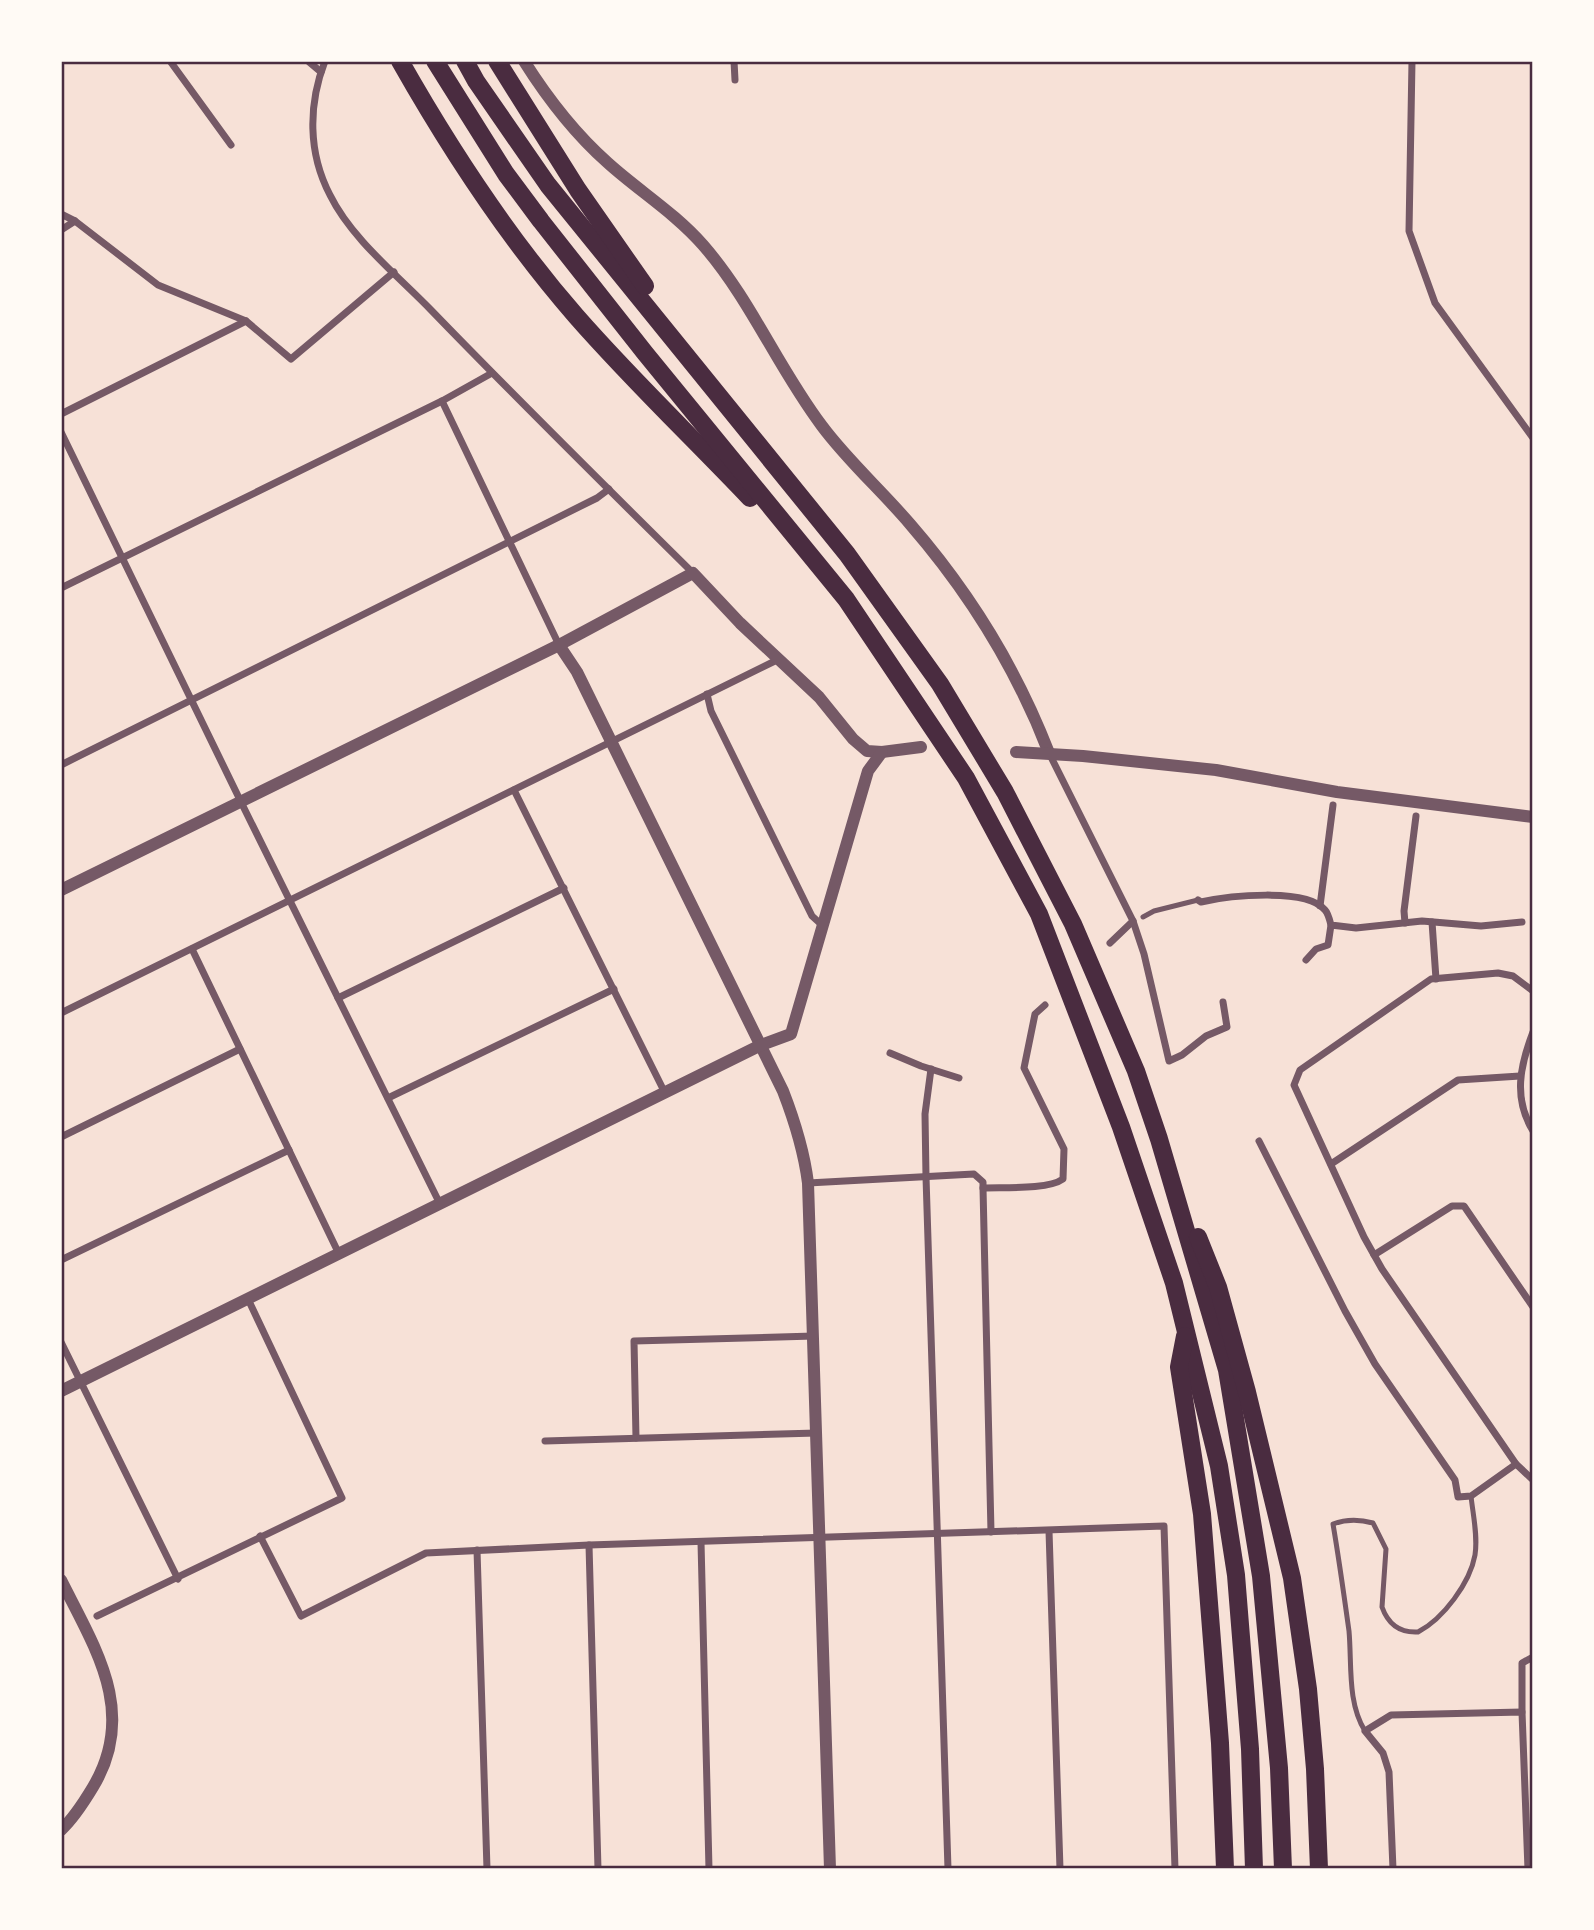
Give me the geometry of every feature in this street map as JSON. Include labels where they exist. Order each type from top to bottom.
[{"type":"highway","points":[[400,61],[438,127],[516,241],[569,307],[846,599]]},
{"type":"highway","points":[[435,61],[506,174],[541,221],[846,599],[966,778],[1039,914],[1121,1127],[1174,1283],[1219,1466],[1236,1575],[1250,1749],[1254,1869]]},
{"type":"highway","points":[[465,61],[548,185],[848,554],[940,684],[1005,792],[1073,924],[1136,1071],[1159,1139],[1227,1370],[1261,1576],[1279,1768],[1283,1869]]},
{"type":"highway","points":[[497,61],[578,190],[728,406]]},
{"type":"highway","points":[[1159,1139],[1218,1287],[1283,1535],[1308,1689],[1315,1769],[1319,1869]]},
{"type":"highway","points":[[1186,1329],[1179,1367],[1202,1514],[1219,1730],[1225,1869]]},
{"type":"street","points":[[170,61],[231,145]]},
{"type":"street","points":[[308,61],[321,72]]},
{"type":"street","points":[[325,61],[313,104],[314,148],[321,174],[343,218],[740,623],[819,697],[853,739],[867,751],[882,752],[921,747]]},
{"type":"street","points":[[524,61],[552,103],[584,141],[610,165],[670,211],[703,244],[760,324],[785,374],[823,428],[912,526],[982,621],[1031,705],[1049,753],[1133,921],[1144,954],[1169,1061],[1182,1055],[1206,1036],[1227,1027],[1223,1002]]},
{"type":"street","points":[[734,61],[735,80]]},
{"type":"street","points":[[1412,61],[1409,231],[1436,303],[1533,438]]},
{"type":"street","points":[[61,215],[75,221],[158,285],[246,321],[291,359],[394,272]]},
{"type":"street","points":[[61,230],[75,221]]},
{"type":"street","points":[[61,414],[246,321]]},
{"type":"street","points":[[61,588],[442,401],[492,373]]},
{"type":"street","points":[[442,401],[559,645],[577,672],[761,1045],[792,1114],[805,1159],[814,1336],[830,1869]]},
{"type":"street","points":[[61,432],[440,1204]]},
{"type":"street","points":[[61,765],[510,543],[597,498],[609,489]]},
{"type":"street","points":[[61,890],[559,645],[693,573]]},
{"type":"street","points":[[61,1013],[780,658]]},
{"type":"street","points":[[707,694],[711,711],[813,916],[823,926]]},
{"type":"street","points":[[61,1391],[761,1045],[791,1034],[868,771],[882,752]]},
{"type":"street","points":[[1016,752],[1216,770],[1337,792],[1533,817]]},
{"type":"street","points":[[514,790],[665,1093]]},
{"type":"street","points":[[1320,906],[1333,805]]},
{"type":"street","points":[[1405,923],[1404,911],[1416,816]]},
{"type":"street","points":[[338,998],[564,888]]},
{"type":"street","points":[[1198,900],[1201,902],[1233,895],[1303,897],[1320,906],[1325,910],[1331,925],[1328,944],[1316,949],[1306,961]]},
{"type":"street","points":[[1110,943],[1133,921]]},
{"type":"street","points":[[1331,925],[1356,928],[1422,921],[1481,926],[1522,922]]},
{"type":"street","points":[[1432,922],[1436,979]]},
{"type":"street","points":[[192,949],[339,1254]]},
{"type":"street","points":[[1533,991],[1513,976],[1498,973],[1431,979],[1300,1070],[1294,1085],[1374,1255],[1516,1464],[1533,1479]]},
{"type":"street","points":[[388,1098],[614,989]]},
{"type":"street","points":[[983,1188],[1044,1185],[1058,1183],[1063,1179],[1064,1149],[1024,1068],[1035,1014],[1045,1005]]},
{"type":"street","points":[[1533,1031],[1520,1076],[1521,1107],[1533,1131]]},
{"type":"street","points":[[61,1137],[240,1049]]},
{"type":"street","points":[[890,1053],[959,1078]]},
{"type":"street","points":[[931,1069],[926,1097],[926,1177],[948,1869]]},
{"type":"street","points":[[1331,1164],[1458,1080],[1520,1076]]},
{"type":"street","points":[[1259,1141],[1345,1311],[1375,1364],[1455,1480],[1458,1497],[1471,1496],[1516,1464]]},
{"type":"street","points":[[61,1260],[289,1150]]},
{"type":"street","points":[[808,1183],[974,1174],[983,1182],[991,1532]]},
{"type":"street","points":[[1374,1255],[1451,1206],[1464,1206],[1533,1307]]},
{"type":"street","points":[[97,1616],[178,1579],[342,1497],[248,1299]]},
{"type":"street","points":[[636,1438],[634,1341],[814,1336]]},
{"type":"street","points":[[61,1342],[178,1579]]},
{"type":"street","points":[[545,1441],[817,1433]]},
{"type":"street","points":[[260,1536],[301,1616],[426,1553],[1164,1526],[1175,1869]]},
{"type":"street","points":[[1049,1531],[1060,1869]]},
{"type":"street","points":[[701,1542],[709,1869]]},
{"type":"street","points":[[589,1545],[598,1869]]},
{"type":"street","points":[[477,1550],[487,1869]]},
{"type":"street","points":[[61,1580],[109,1681],[113,1720],[109,1749],[98,1779],[84,1802],[62,1828]]},
{"type":"street","points":[[1528,1869],[1522,1663],[1533,1657]]},
{"type":"street","points":[[1393,1869],[1389,1772],[1383,1753],[1365,1731],[1391,1716],[1522,1712]]},
{"type":"lane","points":[[1143,918],[1154,911],[1198,900]]},
{"type":"lane","points":[[1365,1731],[1357,1717],[1354,1704],[1349,1632],[1333,1524],[1352,1520],[1373,1523],[1386,1549],[1382,1607],[1384,1613],[1398,1629],[1418,1632],[1431,1625],[1450,1606],[1474,1558],[1475,1531],[1471,1496]]}]
